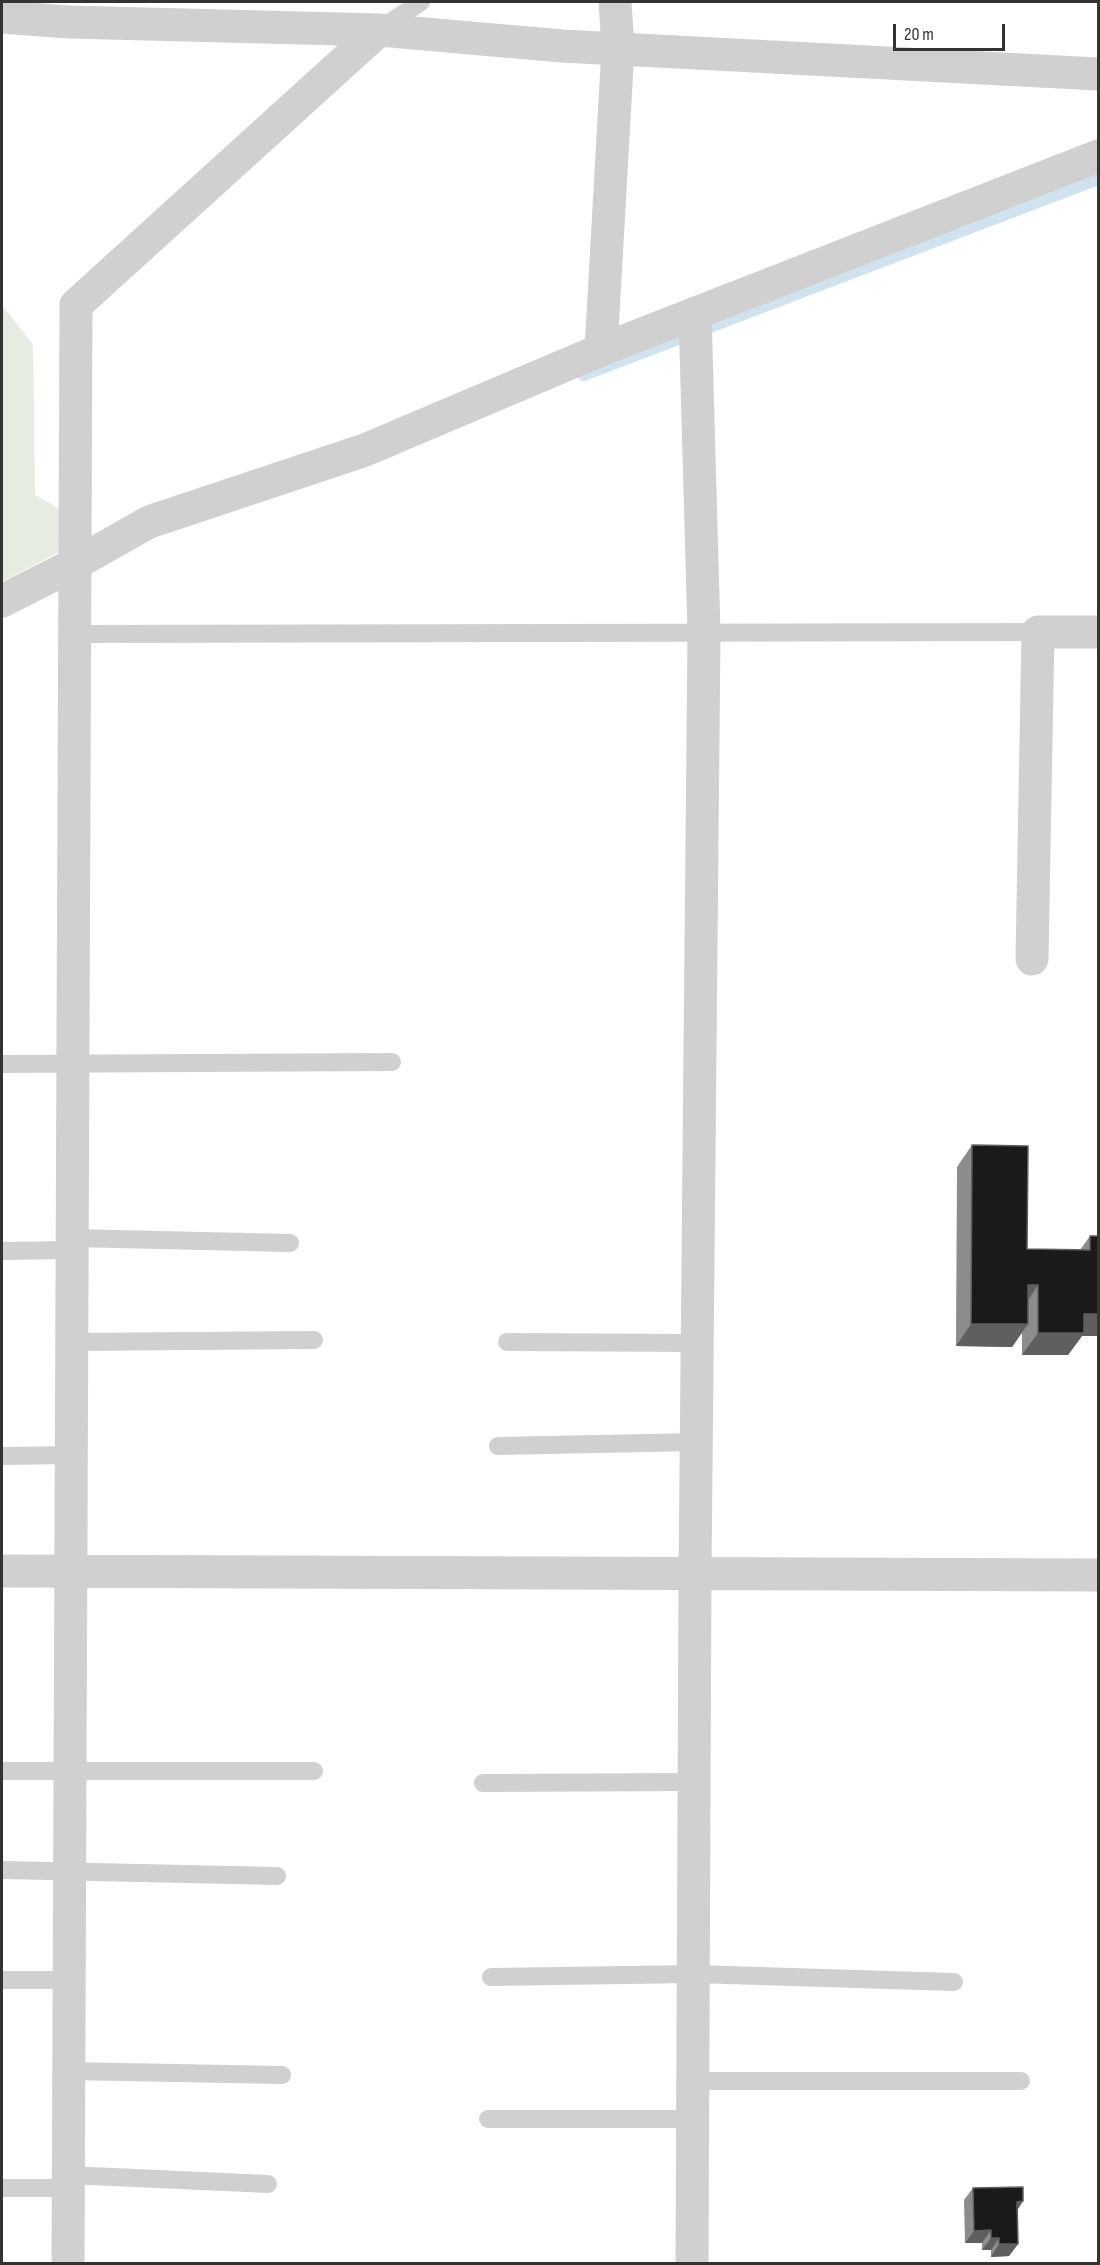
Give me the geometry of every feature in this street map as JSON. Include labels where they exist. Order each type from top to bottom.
[{"type":"street","points":[[601,350],[618,48],[615,2]]},
{"type":"street","points":[[2,17],[67,12],[379,30],[562,46],[1098,74]]},
{"type":"street","points":[[68,2264],[76,305],[379,30]]},
{"type":"street","points":[[2,601],[75,564],[149,522],[365,450],[601,350],[1098,156]]},
{"type":"street","points":[[692,2264],[695,1574],[704,632],[696,313]]},
{"type":"street","points":[[1032,959],[1038,632],[1098,632]]},
{"type":"street","points":[[2,1571],[1098,1575]]},
{"type":"lane","points":[[379,30],[421,2]]},
{"type":"lane","points":[[74,634],[1038,632]]},
{"type":"lane","points":[[2,1064],[392,1062]]},
{"type":"lane","points":[[2,1251],[72,1244],[290,1243]]},
{"type":"lane","points":[[72,1342],[314,1340]]},
{"type":"lane","points":[[507,1342],[697,1343]]},
{"type":"lane","points":[[498,1446],[697,1442]]},
{"type":"lane","points":[[2,1456],[71,1455]]},
{"type":"lane","points":[[2,1771],[314,1771]]},
{"type":"lane","points":[[483,1783],[695,1782]]},
{"type":"lane","points":[[2,1870],[277,1876]]},
{"type":"lane","points":[[490,1977],[694,1974],[954,1982]]},
{"type":"lane","points":[[2,1980],[69,1980]]},
{"type":"lane","points":[[69,2071],[282,2075]]},
{"type":"lane","points":[[693,2082],[1021,2081]]},
{"type":"lane","points":[[488,2119],[693,2119]]},
{"type":"lane","points":[[2,2188],[68,2182],[268,2184]]},
{"type":"shaded area","points":[[2,305],[33,345],[35,495],[65,512],[59,552],[2,582]]},
{"type":"building","points":[[972,1145],[1028,1146],[1027,1249],[1090,1250],[1090,1236],[1098,1236],[1098,1314],[1084,1314],[1084,1333],[1038,1333],[1038,1285],[1028,1285],[1028,1324],[971,1324]]},
{"type":"building","points":[[1023,2187],[1023,2201],[1017,2202],[1018,2244],[999,2244],[999,2238],[991,2238],[991,2230],[974,2231],[973,2188]]},
{"type":"waterway","points":[[584,375],[1098,179]]}]
